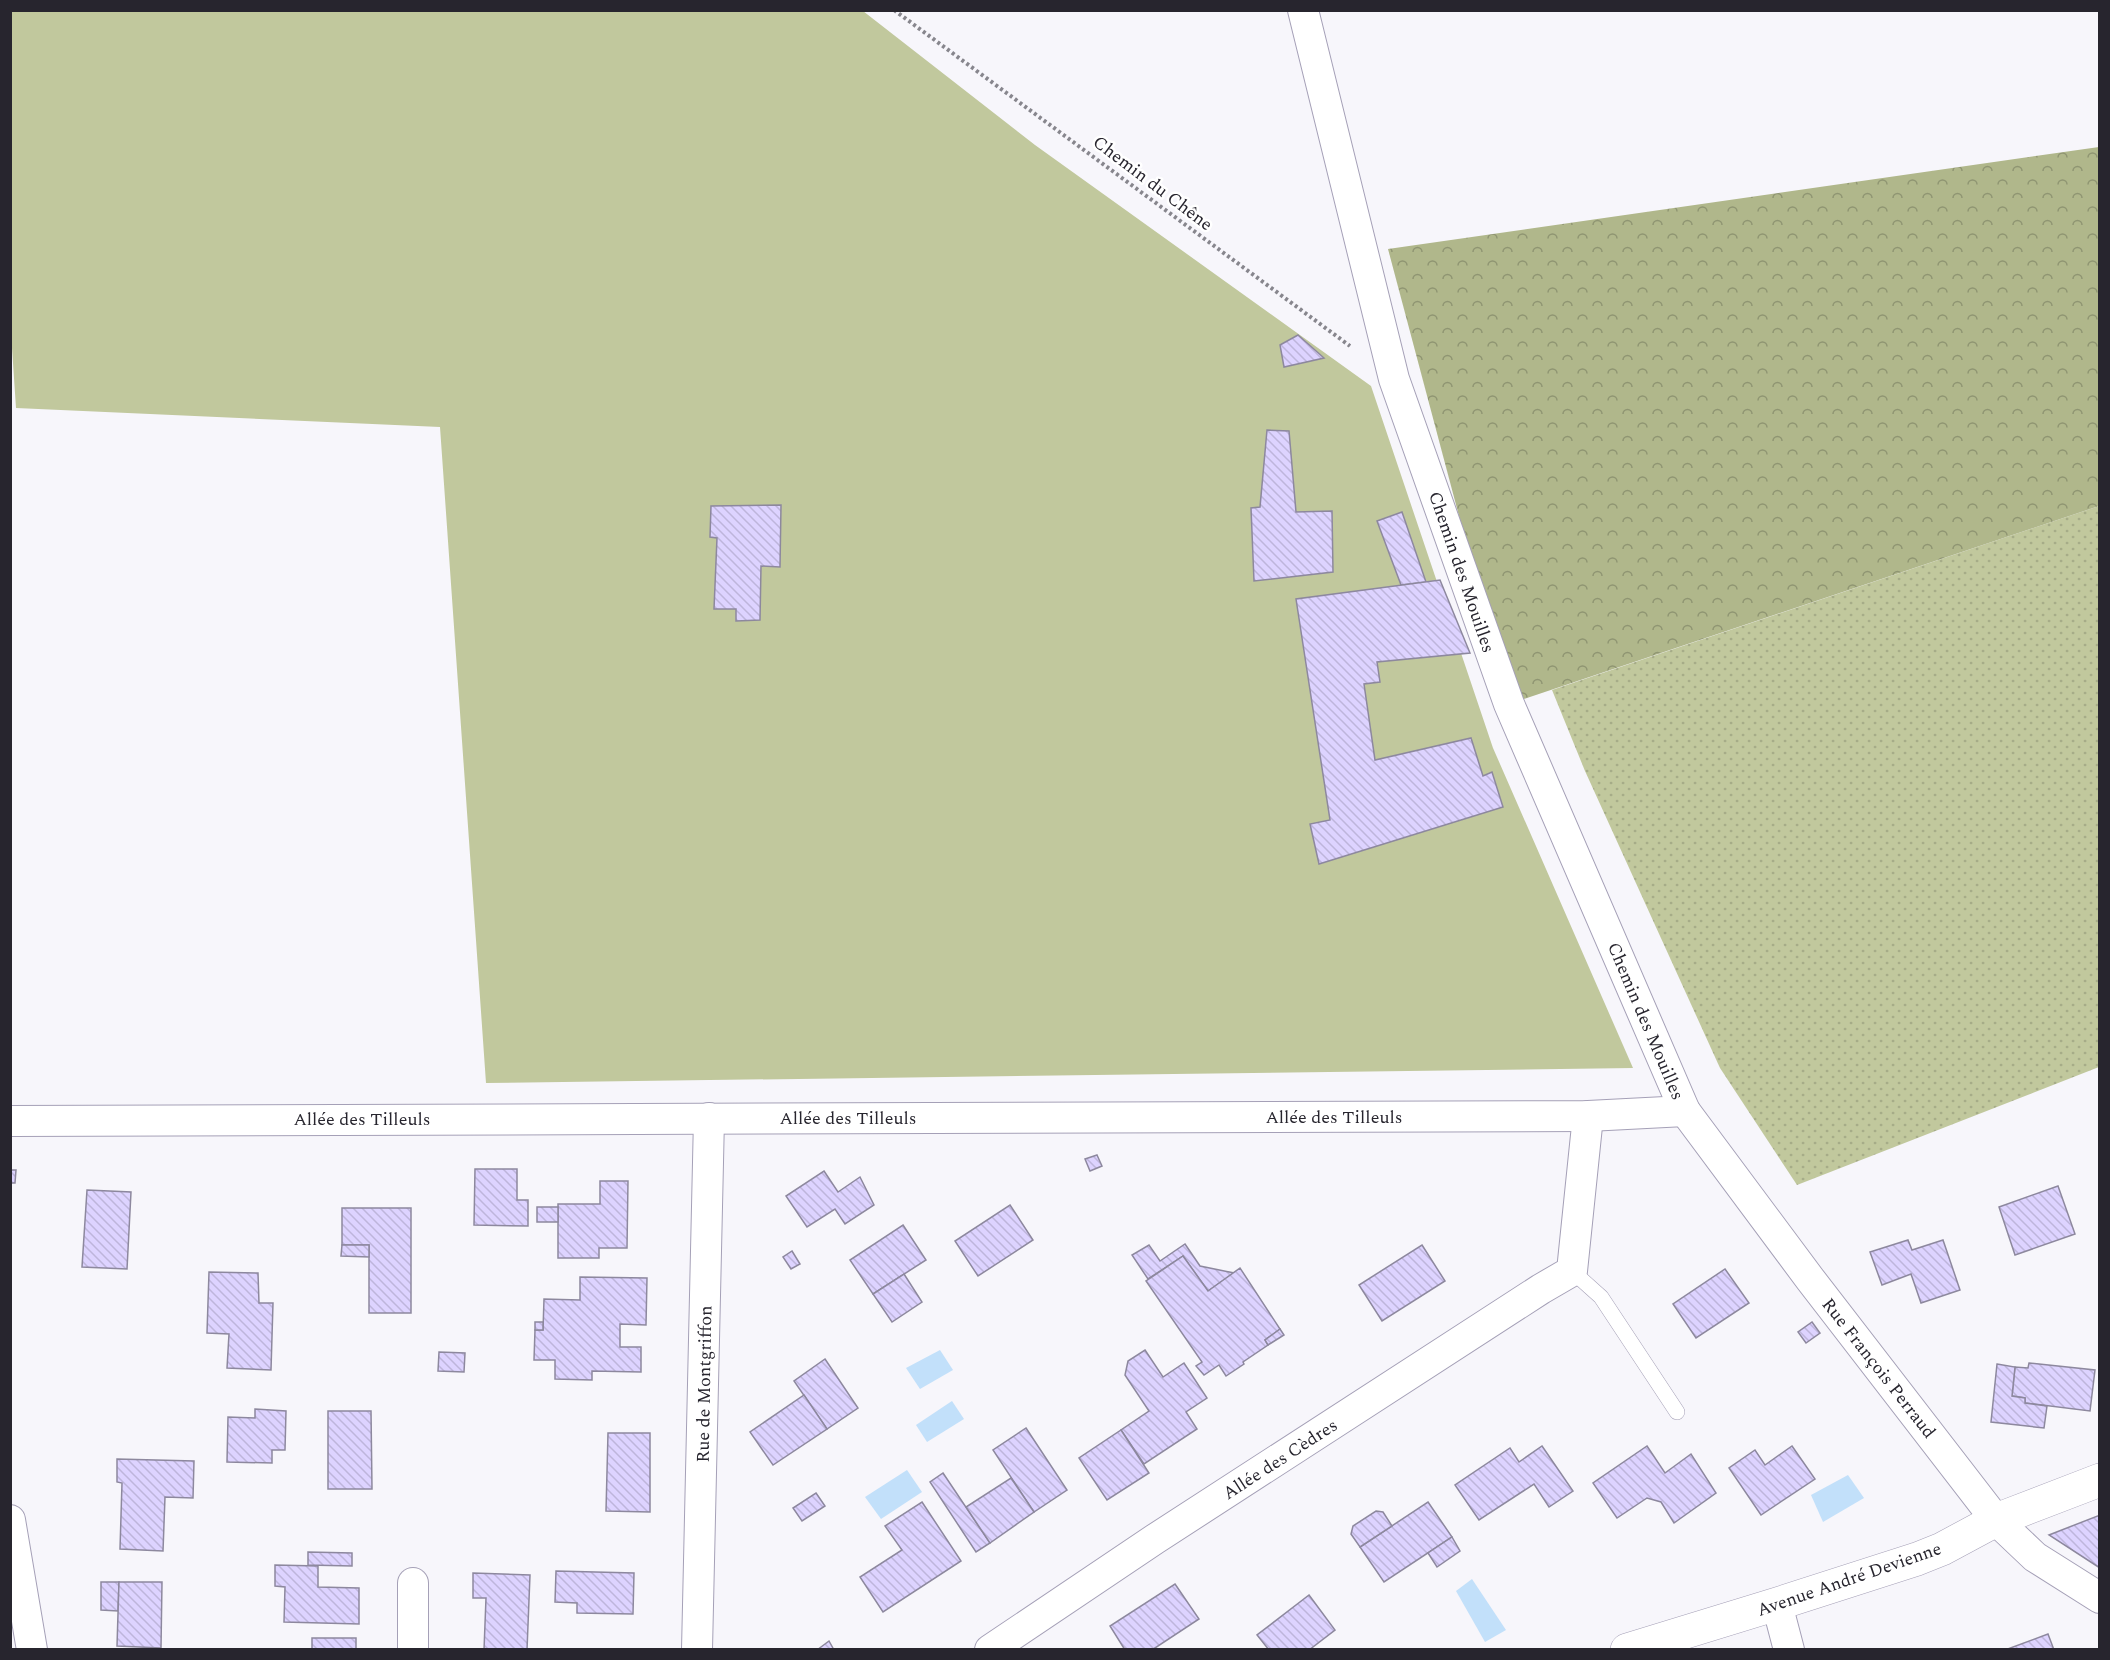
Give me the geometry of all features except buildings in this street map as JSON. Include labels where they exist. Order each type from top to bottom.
[{"type":"street","name":"Chemin des Mouilles","points":[[1303,10],[1394,379],[1509,704],[1685,1111]]},
{"type":"street","name":"Allée des Tilleuls","points":[[10,1121],[1588,1116],[1685,1111]]},
{"type":"street","name":"Rue François Perraud","points":[[1685,1111],[1810,1279],[1996,1520],[2035,1557],[2100,1598]]},
{"type":"street","points":[[1572,1270],[1588,1116]]},
{"type":"street","name":"Rue de Montgriffon","points":[[697,1650],[709,1118]]},
{"type":"street","name":"Allée des Cèdres","points":[[990,1650],[1155,1539],[1572,1270]]},
{"type":"street","name":"Avenue André Devienne","points":[[1627,1650],[1917,1559],[1942,1549],[1996,1520],[2100,1480]]},
{"type":"street","points":[[10,1520],[32,1650]]},
{"type":"street","points":[[413,1583],[413,1650]]},
{"type":"street","points":[[1777,1604],[1789,1650]]},
{"type":"lane","points":[[1572,1270],[1601,1297],[1677,1412]]},
{"type":"path","name":"Chemin du Chêne","points":[[894,10],[1394,379]]},
{"type":"green space","points":[[10,11],[863,11],[1035,145],[1371,386],[1493,748],[1633,1068],[486,1083],[440,427],[16,408],[10,318]]},
{"type":"green space","points":[[2099,147],[2099,506],[1509,704],[1388,249]]},
{"type":"green space","points":[[2099,506],[2099,1067],[1797,1185],[1720,1068],[1585,771],[1552,690]]},
{"type":"water","points":[[940,1350],[953,1370],[920,1389],[906,1368]]},
{"type":"water","points":[[952,1401],[964,1419],[927,1442],[916,1425]]},
{"type":"water","points":[[907,1470],[922,1492],[881,1519],[865,1497]]},
{"type":"water","points":[[1848,1475],[1864,1498],[1823,1522],[1811,1495]]},
{"type":"water","points":[[1472,1579],[1506,1630],[1485,1642],[1456,1591]]}]
